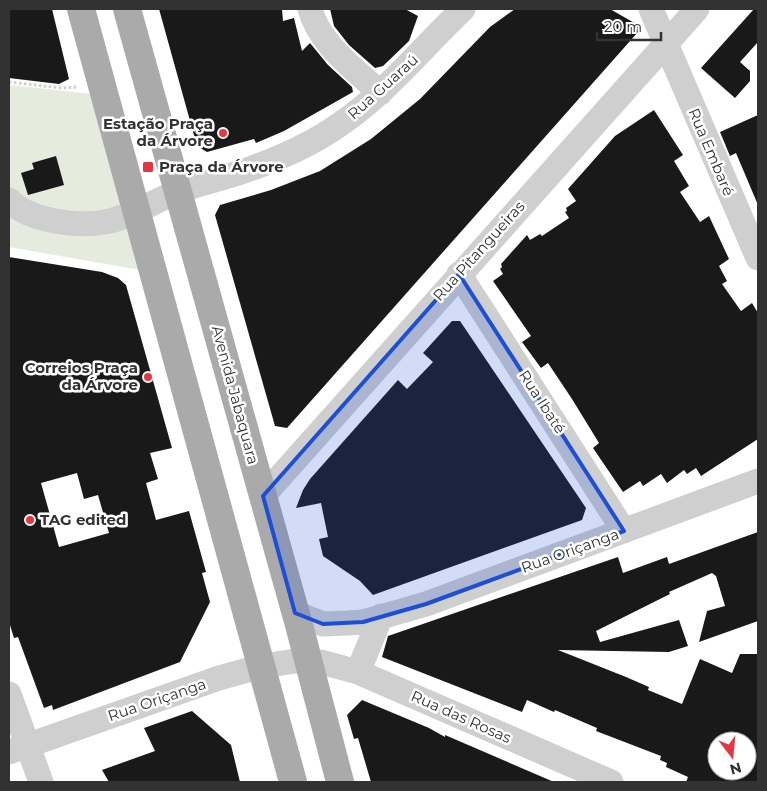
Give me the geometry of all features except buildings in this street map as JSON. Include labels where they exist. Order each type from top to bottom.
[{"type":"main road","points":[[81,9],[293,782]]},
{"type":"main road","name":"Avenida Jabaquara","points":[[127,9],[179,191],[340,782]]},
{"type":"street","points":[[310,9],[318,31],[326,41],[380,93]]},
{"type":"street","points":[[651,9],[658,22],[664,45]]},
{"type":"street","name":"Rua Pitangueiras","points":[[263,496],[697,9]]},
{"type":"street","name":"Rua Guaraú","points":[[9,200],[22,210],[45,218],[83,224],[107,222],[136,212],[179,191],[248,170],[292,151],[338,126],[380,93],[454,14]]},
{"type":"street","name":"Rua Embaré","points":[[664,45],[758,258]]},
{"type":"street","name":"Rua Ibaté","points":[[459,274],[624,531]]},
{"type":"street","name":"Rua Oriçanga","points":[[295,613],[323,624],[363,622],[426,604],[758,481]]},
{"type":"street","points":[[358,672],[381,616]]},
{"type":"street","name":"Rua Oriçanga","points":[[18,749],[219,678],[262,666],[308,661]]},
{"type":"street","name":"Rua das Rosas","points":[[308,661],[334,664],[358,672],[611,782]]},
{"type":"street","points":[[9,694],[18,749],[41,782]]},
{"type":"path","points":[[9,82],[62,88],[101,84]]},
{"type":"highlighted area","points":[[459,274],[624,531],[426,604],[363,622],[323,624],[295,613],[263,496]]},
{"type":"shaded area","name":"Praça da Árvore","points":[[9,85],[93,94],[140,270],[9,247]]},
{"type":"place","name":"Estação Praça da Árvore","points":[[223,133]]},
{"type":"place","name":"Praça da Árvore","points":[[148,167]]},
{"type":"place","name":"Correios Praça da Árvore","points":[[148,377]]},
{"type":"place","name":"TAG edited","points":[[30,520]]}]
